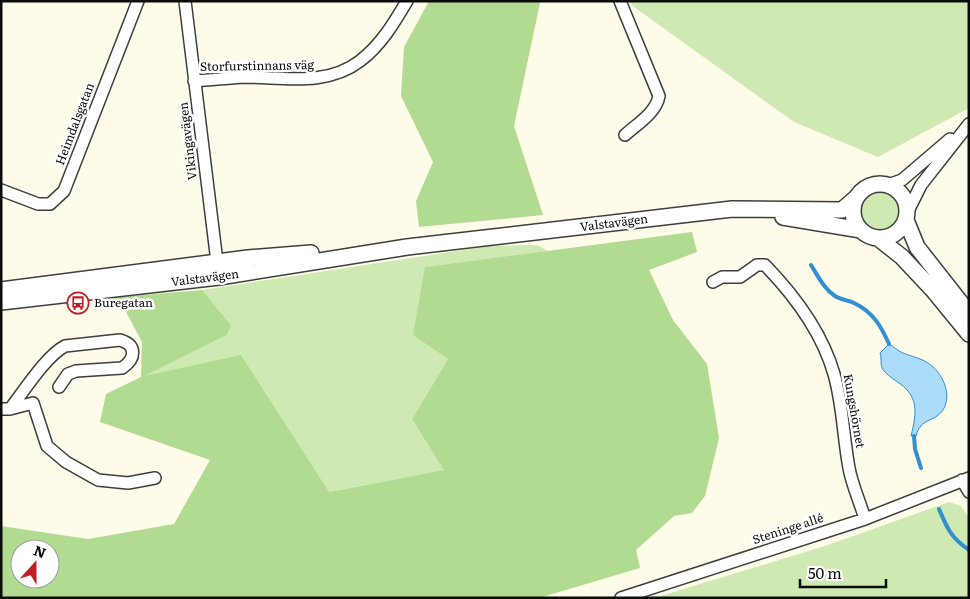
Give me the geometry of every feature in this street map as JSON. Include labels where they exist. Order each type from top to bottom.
[{"type":"street","name":"Heimdalsgatan","points":[[1,190],[38,204],[50,204],[64,191],[138,1]]},
{"type":"street","name":"Vikingavägen","points":[[185,1],[219,277]]},
{"type":"street","name":"Storfurstinnans väg","points":[[194,81],[245,77],[300,80],[321,78],[340,73],[359,62],[375,48],[388,33],[407,1]]},
{"type":"street","points":[[620,1],[659,96],[658,103],[654,109],[625,135]]},
{"type":"street","points":[[888,185],[902,180],[969,124]]},
{"type":"street","points":[[969,124],[921,184],[907,215],[896,233],[888,237],[878,238],[869,236],[861,230],[853,214],[857,198],[869,186],[878,184],[888,185],[896,189],[906,203],[907,215],[917,247],[969,313]]},
{"type":"street","name":"Valstavägen","points":[[1,302],[219,277],[407,247],[732,209],[842,210],[857,198]]},
{"type":"street","name":"Valstavägen","points":[[732,209],[861,230]]},
{"type":"street","points":[[878,238],[902,257],[933,290],[969,334]]},
{"type":"street","name":"Valstavägen","points":[[1,290],[248,258],[407,247]]},
{"type":"street","name":"Kungshörnet","points":[[713,282],[722,277],[740,277],[757,265],[766,265],[806,314],[817,333],[834,373],[843,416],[849,470],[865,519]]},
{"type":"street","points":[[6,409],[57,350],[65,346],[120,340],[128,342],[132,349],[132,358],[122,368],[76,371],[68,374],[59,387]]},
{"type":"street","points":[[6,409],[33,403],[47,446],[66,462],[98,480],[128,483],[156,478]]},
{"type":"street","points":[[966,478],[969,492]]},
{"type":"street","name":"Steninge allé","points":[[621,598],[865,519],[966,478]]},
{"type":"green space","points":[[429,1],[539,1],[514,126],[543,215],[419,227],[416,201],[433,162],[401,96],[404,47]]},
{"type":"green space","points":[[629,1],[969,1],[969,108],[878,157],[794,122],[634,7]]},
{"type":"green space","points":[[881,188],[896,194],[902,209],[896,224],[881,230],[866,224],[860,209],[866,194]]},
{"type":"green space","points":[[692,232],[697,252],[649,270],[673,320],[707,364],[719,438],[705,496],[692,513],[674,516],[636,550],[640,568],[539,598],[1,598],[1,526],[88,539],[174,524],[210,460],[100,422],[106,394],[141,377],[142,342],[126,312],[96,299],[202,290],[231,325],[227,335],[144,376],[241,355],[329,492],[444,470],[412,419],[448,359],[413,335],[425,267]]},
{"type":"green space","points":[[537,245],[548,251],[425,267],[448,359],[412,419],[445,470],[328,492],[241,356],[141,377],[227,335],[231,325],[202,290],[489,246]]},
{"type":"green space","points":[[949,502],[961,506],[969,518],[969,598],[654,598],[825,546]]},
{"type":"water","points":[[889,344],[902,353],[921,359],[933,367],[942,378],[946,390],[946,404],[943,410],[936,417],[924,423],[916,436],[911,436],[915,412],[909,392],[886,374],[881,366],[880,353]]},
{"type":"waterway","points":[[811,265],[831,293],[852,302],[871,315],[879,325],[889,344]]},
{"type":"waterway","points":[[914,436],[915,449],[921,468]]},
{"type":"waterway","points":[[939,509],[950,532],[969,550]]},
{"type":"place","name":"Buregatan","points":[[78,303]]}]
